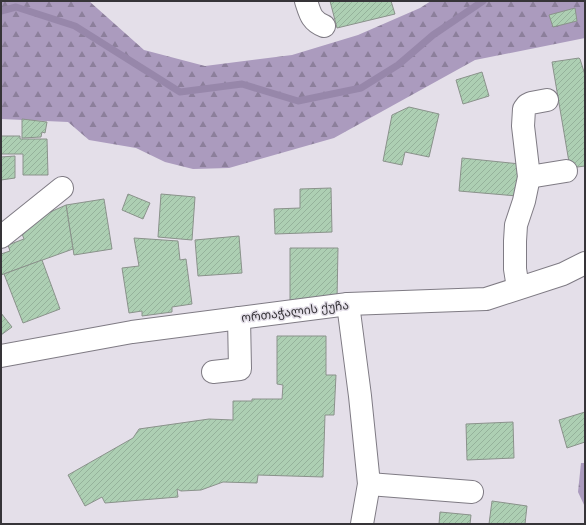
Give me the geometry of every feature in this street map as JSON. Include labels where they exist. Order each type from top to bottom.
[{"type":"street","points":[[306,1],[310,16],[324,26]]},
{"type":"street","points":[[518,288],[515,270],[516,225],[524,201],[529,177],[523,126],[524,109],[531,103],[547,100]]},
{"type":"street","points":[[529,177],[566,171]]},
{"type":"street","points":[[1,237],[62,188]]},
{"type":"street","name":"ორთაჭალის ქუჩა","points":[[1,356],[132,332],[348,304],[486,298],[563,274],[585,263]]},
{"type":"street","points":[[348,304],[360,396],[369,484],[362,524]]},
{"type":"street","points":[[213,372],[240,369],[239,318]]},
{"type":"street","points":[[369,484],[472,492]]},
{"type":"green space","points":[[1,1],[89,1],[144,50],[205,66],[292,55],[358,35],[420,8],[431,1],[585,1],[585,38],[475,60],[334,138],[229,168],[193,169],[165,162],[136,148],[89,140],[68,122],[1,119]]},
{"type":"green space","points":[[581,463],[585,463],[585,507],[578,492]]},
{"type":"building","points":[[330,1],[391,1],[395,14],[337,28]]},
{"type":"building","points":[[575,8],[577,21],[553,27],[549,15]]},
{"type":"building","points":[[579,58],[585,75],[585,166],[570,168],[552,62]]},
{"type":"building","points":[[482,72],[489,96],[463,104],[456,80]]},
{"type":"building","points":[[409,107],[439,114],[429,157],[405,152],[402,165],[383,161],[392,115]]},
{"type":"building","points":[[22,119],[47,122],[45,133],[42,132],[41,137],[22,138]]},
{"type":"building","points":[[1,136],[20,136],[20,139],[47,139],[48,175],[23,175],[23,154],[1,154]]},
{"type":"building","points":[[15,156],[15,178],[1,180],[1,157]]},
{"type":"building","points":[[462,158],[520,164],[517,196],[459,191]]},
{"type":"building","points":[[331,188],[332,232],[275,234],[274,209],[300,208],[300,189]]},
{"type":"building","points":[[128,194],[150,203],[143,219],[122,210]]},
{"type":"building","points":[[161,194],[195,197],[192,240],[158,237]]},
{"type":"building","points":[[104,199],[112,249],[74,255],[66,205]]},
{"type":"building","points":[[66,205],[73,249],[1,275],[1,254],[10,251],[8,245],[24,239],[19,226]]},
{"type":"building","points":[[239,236],[242,273],[198,276],[195,240]]},
{"type":"building","points":[[134,238],[178,241],[180,260],[186,259],[192,304],[172,307],[172,312],[142,316],[142,311],[129,313],[122,268],[139,266]]},
{"type":"building","points":[[290,248],[338,248],[337,300],[290,300]]},
{"type":"building","points":[[42,260],[60,309],[23,323],[4,274]]},
{"type":"building","points":[[1,313],[12,327],[1,335]]},
{"type":"building","points":[[277,336],[326,336],[326,375],[336,375],[334,415],[325,415],[323,477],[258,475],[257,483],[223,482],[201,490],[181,491],[177,489],[178,497],[105,503],[102,497],[85,506],[68,475],[133,438],[139,429],[209,419],[233,420],[233,401],[252,401],[252,399],[282,399],[283,385],[277,384]]},
{"type":"building","points":[[585,412],[585,442],[567,448],[559,420]]},
{"type":"building","points":[[513,422],[514,458],[467,460],[466,424]]},
{"type":"building","points":[[492,501],[527,506],[525,524],[489,524]]},
{"type":"building","points":[[440,512],[471,515],[470,524],[439,524]]},
{"type":"waterway","points":[[1,11],[16,7],[75,26],[180,92],[242,84],[298,101],[361,88],[398,65],[433,35],[483,1]]}]
